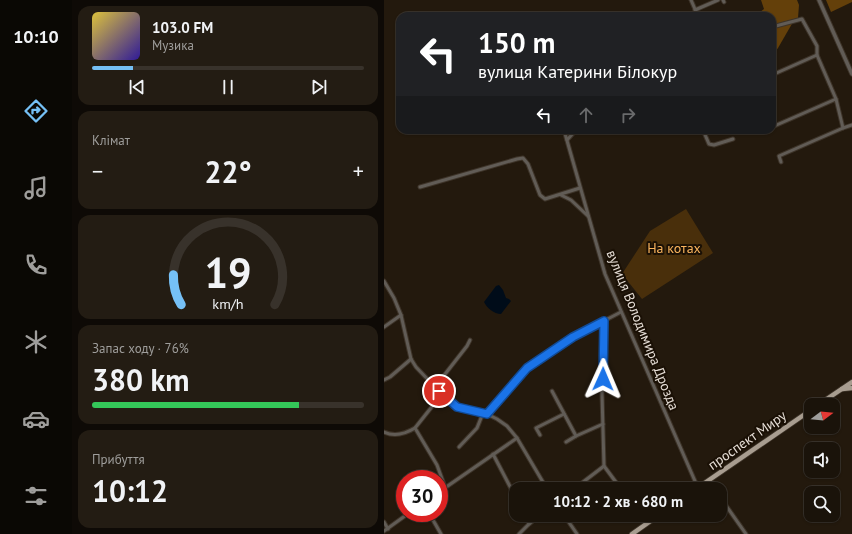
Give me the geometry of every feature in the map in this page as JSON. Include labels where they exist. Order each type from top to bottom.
[{"type":"main road","points":[[828,398],[852,382]]},
{"type":"main road","points":[[840,390],[852,388]]},
{"type":"main road","name":"проспект Миру","points":[[706,482],[804,415]]},
{"type":"main road","points":[[632,534],[649,522]]},
{"type":"street","points":[[691,0],[695,10],[712,4],[718,0]]},
{"type":"street","points":[[819,0],[852,74]]},
{"type":"street","points":[[776,26],[802,19],[807,26],[816,46],[817,56],[836,99],[843,128]]},
{"type":"street","points":[[776,73],[817,56]]},
{"type":"street","points":[[776,125],[820,104],[836,99]]},
{"type":"street","points":[[781,162],[779,156],[852,125]]},
{"type":"street","name":"вулиця Володимира Дрозда","points":[[565,134],[605,274],[694,482]]},
{"type":"street","points":[[567,140],[572,134]]},
{"type":"street","points":[[705,134],[709,144],[714,145],[733,139]]},
{"type":"street","points":[[420,186],[523,158],[528,164],[540,195],[545,199],[580,188]]},
{"type":"street","points":[[561,195],[571,200],[589,217]]},
{"type":"street","points":[[384,281],[394,298],[401,315],[411,359],[435,387],[457,407],[487,414],[497,418],[507,426],[517,438],[543,482]]},
{"type":"street","points":[[487,414],[527,368],[573,337],[621,312]]},
{"type":"street","points":[[384,327],[401,315]]},
{"type":"street","points":[[604,321],[604,466],[616,482]]},
{"type":"street","points":[[435,387],[470,340]]},
{"type":"street","points":[[384,380],[390,377],[411,359]]},
{"type":"street","points":[[552,392],[576,436]]},
{"type":"street","points":[[384,432],[398,435],[408,433],[415,428],[442,394]]},
{"type":"street","points":[[459,446],[477,428],[483,413]]},
{"type":"street","points":[[540,435],[536,428],[564,414]]},
{"type":"street","points":[[566,442],[603,424]]},
{"type":"street","points":[[415,428],[439,470]]},
{"type":"street","points":[[448,485],[517,438]]},
{"type":"street","points":[[493,454],[509,485]]},
{"type":"street","points":[[583,482],[604,466]]},
{"type":"street","points":[[727,507],[746,534]]},
{"type":"street","points":[[384,522],[388,528]]},
{"type":"street","points":[[384,531],[397,522]]},
{"type":"street","points":[[434,522],[441,534]]},
{"type":"street","points":[[519,534],[531,522]]},
{"type":"street","points":[[569,522],[577,534]]},
{"type":"green space","name":"На котах","points":[[686,209],[713,253],[642,299],[622,274],[650,231]]},
{"type":"shaded area","points":[[761,0],[797,0],[799,5],[798,18],[776,24],[776,12],[760,12],[764,9]]},
{"type":"shaded area","points":[[826,0],[852,0],[852,2],[831,12]]},
{"type":"shaded area","points":[[793,22],[776,51],[776,28]]},
{"type":"water","points":[[499,285],[506,298],[511,301],[501,314],[491,310],[484,302],[496,286]]},
{"type":"route","points":[[439,391],[457,407],[487,414],[527,368],[573,337],[604,321],[603,379]]}]
